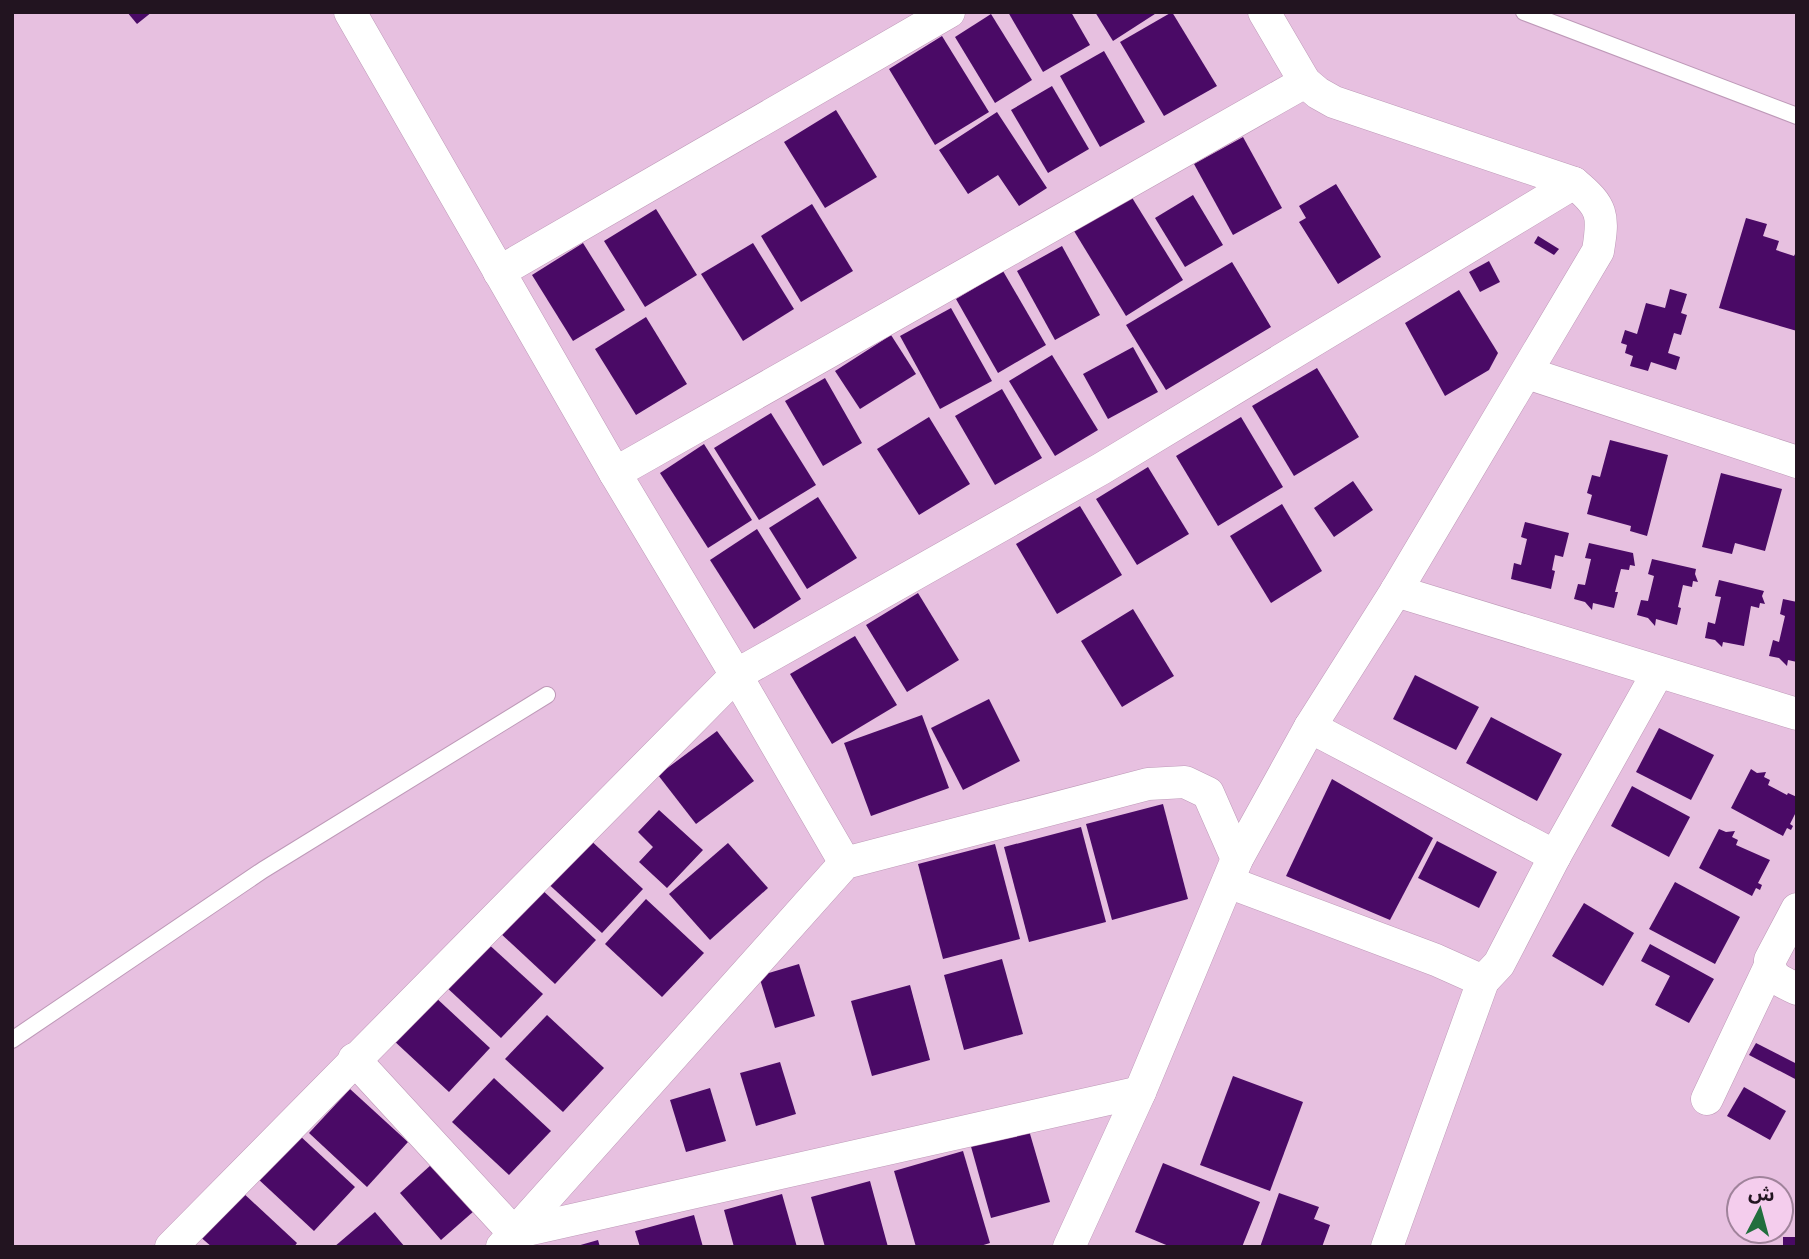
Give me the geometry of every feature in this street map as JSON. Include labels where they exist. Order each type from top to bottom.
[{"type":"street","points":[[349,12],[615,473],[845,863]]},
{"type":"street","points":[[499,272],[949,12]]},
{"type":"street","points":[[1069,1247],[1140,1092],[1233,870],[1310,727],[1396,591],[1598,251],[1602,225],[1595,200],[1574,183],[1334,102],[1305,82],[1264,12]]},
{"type":"street","points":[[615,473],[1305,82]]},
{"type":"street","points":[[171,1247],[736,675],[1101,469],[1574,183]]},
{"type":"street","points":[[1527,373],[1797,462]]},
{"type":"street","points":[[1396,591],[1797,714]]},
{"type":"street","points":[[1387,1247],[1483,981],[1499,964],[1555,856],[1658,672]]},
{"type":"street","points":[[1310,727],[1555,856]]},
{"type":"street","points":[[508,1240],[845,863],[1148,784],[1185,782],[1208,793],[1233,870],[1483,981]]},
{"type":"street","points":[[1707,1099],[1769,968],[1770,960],[1797,909]]},
{"type":"street","points":[[1769,968],[1774,977],[1797,989]]},
{"type":"street","points":[[354,1059],[508,1240]]},
{"type":"street","points":[[508,1240],[1140,1092]]},
{"type":"lane","points":[[1524,12],[1797,116]]},
{"type":"lane","points":[[12,1040],[263,870],[547,695]]},
{"type":"building","points":[[127,12],[152,12],[137,24]]},
{"type":"building","points":[[1008,12],[1071,12],[1090,45],[1043,72]]},
{"type":"building","points":[[1095,12],[1158,12],[1113,41]]},
{"type":"building","points":[[1172,12],[1217,86],[1164,116],[1120,42]]},
{"type":"building","points":[[991,14],[1032,80],[995,103],[955,37]]},
{"type":"building","points":[[942,36],[989,112],[935,145],[889,69]]},
{"type":"building","points":[[1104,51],[1145,122],[1100,147],[1060,76]]},
{"type":"building","points":[[1052,86],[1089,149],[1048,173],[1011,110]]},
{"type":"building","points":[[836,110],[877,177],[825,208],[784,142]]},
{"type":"building","points":[[997,112],[1047,188],[1019,206],[998,175],[968,194],[939,150]]},
{"type":"building","points":[[1243,137],[1282,208],[1233,235],[1194,164]]},
{"type":"building","points":[[1336,184],[1381,257],[1338,284],[1299,222],[1306,218],[1299,206]]},
{"type":"building","points":[[1193,195],[1223,245],[1185,267],[1155,218]]},
{"type":"building","points":[[1131,196],[1183,280],[1126,316],[1074,231]]},
{"type":"building","points":[[812,204],[853,271],[801,302],[761,236]]},
{"type":"building","points":[[656,209],[697,275],[645,307],[604,241]]},
{"type":"building","points":[[1746,218],[1767,224],[1763,236],[1779,241],[1776,250],[1794,256],[1797,250],[1797,331],[1719,308]]},
{"type":"building","points":[[1538,236],[1559,249],[1554,255],[1534,243]]},
{"type":"building","points":[[583,243],[625,310],[573,341],[532,275]]},
{"type":"building","points":[[753,243],[794,309],[743,341],[701,274]]},
{"type":"building","points":[[1062,246],[1100,315],[1055,340],[1017,271]]},
{"type":"building","points":[[1489,261],[1500,282],[1480,292],[1469,272]]},
{"type":"building","points":[[1232,262],[1271,327],[1166,390],[1126,325]]},
{"type":"building","points":[[1003,271],[1046,345],[998,373],[956,299]]},
{"type":"building","points":[[1670,289],[1687,294],[1681,313],[1687,315],[1681,335],[1674,333],[1668,353],[1680,357],[1676,370],[1651,362],[1648,371],[1630,366],[1633,356],[1625,353],[1627,345],[1621,343],[1625,330],[1637,334],[1646,303],[1665,308]]},
{"type":"building","points":[[1459,290],[1498,353],[1489,370],[1445,396],[1405,323]]},
{"type":"building","points":[[951,308],[992,381],[940,409],[900,336]]},
{"type":"building","points":[[646,317],[687,384],[636,415],[595,349]]},
{"type":"building","points":[[891,335],[916,374],[860,409],[835,371]]},
{"type":"building","points":[[1133,347],[1158,392],[1108,419],[1083,374]]},
{"type":"building","points":[[1052,355],[1098,430],[1055,456],[1009,381]]},
{"type":"building","points":[[1317,368],[1359,437],[1294,476],[1252,406]]},
{"type":"building","points":[[825,378],[862,443],[823,466],[785,401]]},
{"type":"building","points":[[1002,389],[1042,458],[995,485],[955,416]]},
{"type":"building","points":[[771,413],[816,485],[759,520],[714,448]]},
{"type":"building","points":[[929,417],[970,484],[919,515],[877,449]]},
{"type":"building","points":[[1241,417],[1283,487],[1218,526],[1176,456]]},
{"type":"building","points":[[1610,440],[1668,455],[1647,536],[1630,531],[1631,526],[1587,514],[1592,495],[1587,493],[1592,475],[1600,477]]},
{"type":"building","points":[[704,444],[752,520],[708,548],[660,473]]},
{"type":"building","points":[[1148,467],[1189,534],[1137,565],[1096,499]]},
{"type":"building","points":[[1721,473],[1782,489],[1765,551],[1735,543],[1732,554],[1702,547]]},
{"type":"building","points":[[1353,481],[1373,510],[1334,537],[1314,508]]},
{"type":"building","points":[[818,497],[857,558],[807,589],[769,528]]},
{"type":"building","points":[[1282,504],[1322,571],[1271,603],[1230,536]]},
{"type":"building","points":[[1080,506],[1122,575],[1057,614],[1016,544]]},
{"type":"building","points":[[1525,522],[1569,533],[1563,557],[1555,555],[1551,589],[1511,579],[1514,563],[1521,565],[1527,539],[1521,537]]},
{"type":"building","points":[[757,529],[801,599],[754,629],[710,560]]},
{"type":"building","points":[[1589,543],[1633,553],[1635,566],[1630,565],[1629,570],[1621,569],[1614,608],[1593,603],[1592,610],[1585,602],[1574,599],[1578,584],[1585,585],[1591,559],[1585,558]]},
{"type":"building","points":[[1652,559],[1696,569],[1698,582],[1693,581],[1692,587],[1683,585],[1677,625],[1656,619],[1655,626],[1648,618],[1637,615],[1641,600],[1648,601],[1654,576],[1648,574]]},
{"type":"building","points":[[1719,580],[1764,591],[1762,596],[1765,604],[1760,603],[1759,608],[1751,606],[1744,646],[1723,642],[1722,647],[1715,640],[1705,638],[1708,622],[1715,624],[1721,597],[1715,596]]},
{"type":"building","points":[[918,593],[959,660],[907,692],[866,625]]},
{"type":"building","points":[[1783,599],[1797,602],[1797,662],[1788,660],[1787,666],[1779,658],[1769,656],[1773,640],[1779,642],[1785,616],[1780,614]]},
{"type":"building","points":[[1133,609],[1174,676],[1122,707],[1081,641]]},
{"type":"building","points":[[855,636],[897,705],[832,744],[790,674]]},
{"type":"building","points":[[1415,675],[1479,707],[1456,750],[1393,719]]},
{"type":"building","points":[[989,699],[1020,761],[963,790],[931,728]]},
{"type":"building","points":[[922,715],[949,788],[871,816],[844,743]]},
{"type":"building","points":[[1491,717],[1562,754],[1537,801],[1466,763]]},
{"type":"building","points":[[1659,728],[1714,755],[1691,800],[1636,772]]},
{"type":"building","points":[[717,731],[754,781],[696,824],[658,775]]},
{"type":"building","points":[[1751,769],[1757,773],[1766,772],[1764,777],[1770,780],[1768,785],[1797,797],[1797,810],[1790,824],[1793,826],[1791,830],[1787,828],[1783,836],[1731,808]]},
{"type":"building","points":[[1332,779],[1433,838],[1390,920],[1286,876]]},
{"type":"building","points":[[1632,786],[1690,817],[1669,857],[1611,826]]},
{"type":"building","points":[[1163,804],[1188,899],[1112,920],[1086,824]]},
{"type":"building","points":[[659,810],[703,850],[667,888],[639,862],[653,847],[638,832]]},
{"type":"building","points":[[1081,827],[1106,922],[1029,942],[1004,847]]},
{"type":"building","points":[[1719,829],[1726,832],[1735,831],[1732,837],[1738,840],[1736,845],[1770,860],[1758,883],[1762,885],[1760,890],[1756,888],[1752,896],[1699,868]]},
{"type":"building","points":[[586,836],[643,889],[602,933],[544,880]]},
{"type":"building","points":[[1437,841],[1497,872],[1479,908],[1418,878]]},
{"type":"building","points":[[728,843],[768,888],[710,940],[669,894]]},
{"type":"building","points":[[995,844],[1020,939],[943,959],[918,864]]},
{"type":"building","points":[[1675,882],[1740,917],[1715,964],[1649,929]]},
{"type":"building","points":[[539,887],[596,940],[555,984],[498,931]]},
{"type":"building","points":[[646,899],[704,953],[662,997],[605,944]]},
{"type":"building","points":[[1584,903],[1634,933],[1603,986],[1552,956]]},
{"type":"building","points":[[485,941],[543,994],[501,1038],[444,985]]},
{"type":"building","points":[[1650,944],[1714,979],[1689,1023],[1655,1005],[1670,976],[1641,961]]},
{"type":"building","points":[[1002,959],[1023,1034],[964,1050],[944,975]]},
{"type":"building","points":[[799,964],[815,1016],[775,1028],[759,976]]},
{"type":"building","points":[[910,985],[930,1060],[872,1076],[851,1001]]},
{"type":"building","points":[[433,995],[490,1048],[449,1092],[392,1039]]},
{"type":"building","points":[[547,1015],[604,1068],[563,1112],[505,1059]]},
{"type":"building","points":[[1756,1043],[1797,1064],[1797,1080],[1749,1055]]},
{"type":"building","points":[[780,1062],[796,1114],[756,1126],[740,1073]]},
{"type":"building","points":[[1233,1076],[1303,1102],[1270,1191],[1200,1165]]},
{"type":"building","points":[[494,1078],[551,1131],[509,1175],[452,1122]]},
{"type":"building","points":[[1744,1087],[1786,1111],[1770,1140],[1727,1116]]},
{"type":"building","points":[[710,1088],[726,1141],[686,1152],[670,1100]]},
{"type":"building","points":[[350,1089],[408,1142],[367,1187],[309,1133]]},
{"type":"building","points":[[1028,1127],[1050,1202],[991,1218],[970,1143]]},
{"type":"building","points":[[298,1134],[355,1187],[314,1231],[257,1178]]},
{"type":"building","points":[[963,1151],[990,1243],[977,1247],[916,1247],[894,1171]]},
{"type":"building","points":[[1163,1163],[1260,1202],[1242,1247],[1171,1247],[1135,1232]]},
{"type":"building","points":[[432,1164],[474,1211],[441,1240],[400,1193]]},
{"type":"building","points":[[870,1181],[888,1247],[825,1247],[811,1197]]},
{"type":"building","points":[[240,1190],[297,1243],[294,1247],[212,1247],[198,1235]]},
{"type":"building","points":[[1279,1193],[1319,1207],[1314,1219],[1330,1225],[1322,1247],[1260,1247]]},
{"type":"building","points":[[782,1194],[797,1247],[734,1247],[724,1210]]},
{"type":"building","points":[[375,1212],[405,1247],[334,1247]]},
{"type":"building","points":[[694,1215],[703,1247],[640,1247],[635,1231]]},
{"type":"building","points":[[1797,1237],[1797,1247],[1783,1247],[1795,1245]]},
{"type":"building","points":[[598,1240],[600,1247],[577,1247],[577,1246]]}]
